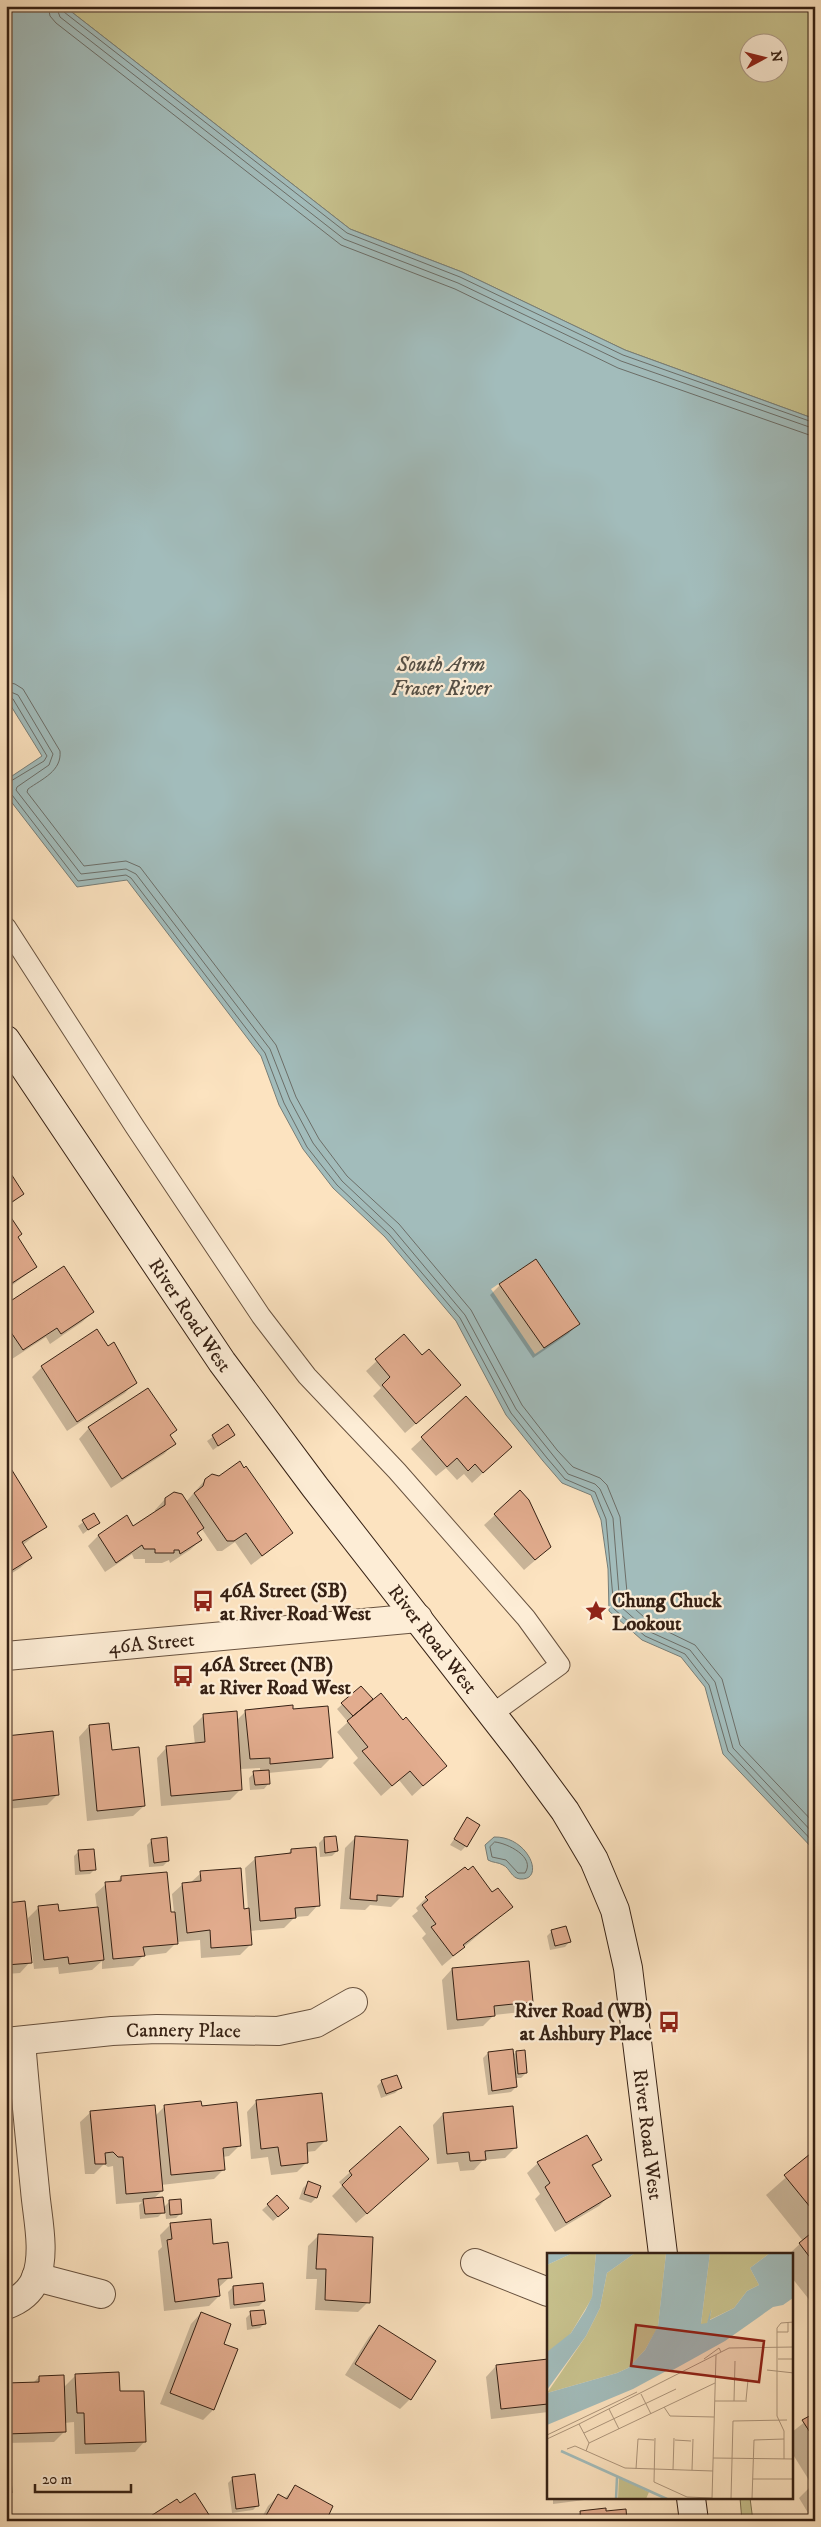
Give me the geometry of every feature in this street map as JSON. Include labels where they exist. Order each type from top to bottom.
[{"type":"main road","name":"River Road West","points":[[6,1040],[222,1362],[492,1714],[579,1832],[594,1860],[615,1910],[623,1939],[637,2030],[663,2253]]},
{"type":"main road","name":"46A Street","points":[[6,1656],[418,1618]]},
{"type":"main road","name":"Cannery Place","points":[[14,2042],[112,2030],[157,2028],[278,2031],[316,2023],[353,2002]]},
{"type":"main road","points":[[6,2305],[20,2299],[36,2277],[39,2265],[39,2233],[14,2042]]},
{"type":"main road","points":[[475,2263],[547,2292]]},
{"type":"main road","points":[[36,2277],[101,2294]]},
{"type":"main road","points":[[691,2500],[694,2521]]},
{"type":"lane","points":[[6,927],[135,1127],[261,1316],[307,1376],[397,1471],[526,1618],[560,1664],[492,1714]]},
{"type":"shaded area","points":[[64,6],[815,6],[815,419],[625,350],[462,272],[350,229]]},
{"type":"shaded area","points":[[740,2500],[750,2500],[753,2521],[742,2521]]},
{"type":"water","name":"South Arm Fraser River","points":[[6,6],[64,6],[350,229],[462,272],[625,350],[815,419],[815,1851],[723,1754],[705,1687],[681,1657],[642,1640],[609,1611],[608,1569],[601,1520],[591,1495],[562,1483],[543,1461],[506,1415],[456,1321],[385,1237],[333,1188],[303,1149],[279,1105],[261,1056],[127,880],[77,887],[6,795],[6,780],[42,756],[6,698]]},
{"type":"water","points":[[494,1837],[516,1843],[524,1850],[530,1858],[532,1866],[532,1873],[528,1878],[517,1878],[505,1866],[488,1860],[485,1845]]},
{"type":"pier","points":[[536,1259],[580,1324],[535,1354],[491,1289]]},
{"type":"building","points":[[6,1166],[24,1194],[6,1206]]},
{"type":"building","points":[[8,1213],[22,1234],[18,1237],[37,1267],[6,1287],[6,1215]]},
{"type":"building","points":[[536,1259],[580,1324],[544,1348],[499,1284]]},
{"type":"building","points":[[64,1266],[94,1312],[61,1334],[57,1328],[23,1350],[6,1325],[6,1304]]},
{"type":"building","points":[[97,1329],[108,1346],[114,1342],[137,1383],[77,1422],[41,1366]]},
{"type":"building","points":[[404,1334],[422,1355],[429,1349],[461,1385],[416,1424],[382,1385],[390,1377],[375,1359]]},
{"type":"building","points":[[148,1388],[177,1430],[170,1435],[176,1444],[122,1479],[88,1427]]},
{"type":"building","points":[[466,1396],[512,1447],[483,1473],[475,1464],[468,1471],[457,1458],[447,1467],[421,1437]]},
{"type":"building","points":[[228,1424],[235,1435],[218,1446],[212,1435]]},
{"type":"building","points":[[240,1461],[244,1468],[246,1466],[293,1533],[262,1556],[246,1533],[234,1541],[227,1541],[194,1493],[203,1486],[205,1479],[212,1474],[219,1476]]},
{"type":"building","points":[[6,1465],[8,1468],[10,1467],[47,1527],[22,1542],[32,1558],[6,1574]]},
{"type":"building","points":[[520,1490],[529,1500],[551,1547],[535,1560],[494,1514]]},
{"type":"building","points":[[174,1492],[182,1494],[204,1528],[197,1533],[202,1540],[180,1554],[179,1550],[174,1550],[174,1553],[155,1553],[155,1549],[144,1549],[142,1545],[116,1563],[98,1535],[127,1515],[133,1526],[165,1505],[165,1498]]},
{"type":"building","points":[[94,1513],[100,1523],[88,1530],[82,1520]]},
{"type":"building","points":[[361,1686],[373,1699],[353,1716],[341,1703]]},
{"type":"building","points":[[381,1693],[403,1720],[406,1717],[447,1766],[423,1786],[410,1771],[392,1786],[362,1751],[368,1747],[347,1721]]},
{"type":"building","points":[[293,1705],[293,1709],[328,1706],[333,1758],[270,1764],[270,1758],[250,1759],[245,1710]]},
{"type":"building","points":[[237,1711],[242,1790],[171,1796],[166,1746],[205,1742],[203,1714]]},
{"type":"building","points":[[109,1723],[112,1750],[139,1747],[145,1806],[97,1811],[89,1725]]},
{"type":"building","points":[[53,1731],[59,1795],[6,1801],[6,1736]]},
{"type":"building","points":[[269,1770],[270,1784],[255,1785],[253,1771]]},
{"type":"building","points":[[467,1817],[480,1825],[467,1847],[454,1839]]},
{"type":"building","points":[[336,1836],[338,1851],[325,1853],[324,1837]]},
{"type":"building","points":[[355,1836],[408,1840],[403,1897],[377,1895],[377,1901],[350,1899]]},
{"type":"building","points":[[167,1837],[169,1861],[154,1863],[151,1839]]},
{"type":"building","points":[[316,1847],[320,1906],[295,1908],[296,1918],[260,1921],[255,1857],[291,1853],[291,1849]]},
{"type":"building","points":[[94,1849],[96,1870],[80,1871],[78,1850]]},
{"type":"building","points":[[473,1866],[492,1892],[498,1888],[513,1907],[463,1945],[465,1947],[453,1956],[431,1927],[436,1924],[422,1905],[428,1900],[425,1897],[465,1867],[468,1870]]},
{"type":"building","points":[[241,1868],[244,1909],[249,1908],[252,1945],[211,1948],[210,1930],[187,1933],[182,1883],[201,1881],[200,1871]]},
{"type":"building","points":[[167,1872],[171,1912],[175,1912],[178,1944],[143,1947],[145,1956],[113,1959],[105,1882],[121,1881],[121,1876]]},
{"type":"building","points":[[25,1901],[32,1963],[6,1965],[6,1903]]},
{"type":"building","points":[[58,1904],[59,1911],[98,1907],[104,1960],[69,1964],[68,1957],[44,1960],[38,1906]]},
{"type":"building","points":[[566,1926],[571,1942],[555,1946],[551,1930]]},
{"type":"building","points":[[529,1961],[533,2002],[494,2006],[495,2016],[457,2020],[452,1968]]},
{"type":"building","points":[[513,2049],[517,2087],[492,2091],[488,2052]]},
{"type":"building","points":[[525,2050],[527,2073],[518,2074],[516,2051]]},
{"type":"building","points":[[397,2075],[402,2088],[386,2094],[381,2080]]},
{"type":"building","points":[[322,2093],[327,2141],[307,2143],[308,2163],[281,2166],[278,2147],[261,2149],[256,2100]]},
{"type":"building","points":[[201,2101],[202,2106],[237,2102],[241,2146],[223,2148],[225,2170],[171,2175],[164,2105]]},
{"type":"building","points":[[155,2105],[163,2191],[126,2194],[123,2157],[118,2157],[113,2152],[105,2153],[106,2164],[95,2164],[90,2111]]},
{"type":"building","points":[[513,2106],[517,2148],[485,2151],[486,2160],[470,2161],[469,2152],[447,2154],[443,2113]]},
{"type":"building","points":[[400,2126],[429,2159],[367,2214],[342,2185],[352,2175],[349,2171]]},
{"type":"building","points":[[587,2135],[602,2160],[592,2165],[611,2196],[566,2223],[545,2187],[550,2183],[537,2162]]},
{"type":"building","points":[[815,2150],[815,2213],[784,2175]]},
{"type":"building","points":[[308,2181],[321,2186],[317,2198],[304,2194]]},
{"type":"building","points":[[277,2195],[289,2208],[278,2217],[267,2204]]},
{"type":"building","points":[[163,2197],[165,2213],[145,2214],[143,2199]]},
{"type":"building","points":[[181,2199],[182,2214],[170,2215],[169,2200]]},
{"type":"building","points":[[211,2219],[213,2244],[228,2242],[232,2278],[218,2279],[220,2296],[175,2302],[167,2240],[172,2239],[170,2223]]},
{"type":"building","points":[[815,2230],[815,2264],[799,2243]]},
{"type":"building","points":[[318,2234],[373,2237],[370,2303],[325,2300],[326,2269],[316,2269]]},
{"type":"building","points":[[263,2283],[265,2301],[234,2305],[233,2286]]},
{"type":"building","points":[[264,2310],[266,2324],[252,2326],[250,2311]]},
{"type":"building","points":[[201,2312],[231,2324],[224,2344],[238,2349],[214,2410],[170,2393]]},
{"type":"building","points":[[379,2325],[436,2361],[411,2400],[355,2364]]},
{"type":"building","points":[[547,2359],[547,2404],[501,2409],[496,2365]]},
{"type":"building","points":[[119,2372],[120,2391],[144,2391],[146,2442],[85,2444],[84,2413],[77,2413],[75,2374]]},
{"type":"building","points":[[64,2375],[66,2432],[6,2434],[6,2383],[39,2382],[39,2376]]},
{"type":"building","points":[[815,2413],[815,2440],[802,2420]]},
{"type":"building","points":[[6,2472],[11,2477],[12,2493],[6,2493]]},
{"type":"building","points":[[255,2474],[259,2506],[236,2509],[232,2477]]},
{"type":"building","points":[[295,2485],[333,2506],[326,2521],[263,2521],[278,2494],[287,2499]]},
{"type":"building","points":[[195,2493],[213,2521],[143,2521],[177,2499],[180,2503]]},
{"type":"building","points":[[606,2508],[606,2511],[626,2509],[627,2521],[581,2521],[580,2511]]},
{"type":"place","name":"46A Street (SB) at River Road West","points":[[203,1601]]},
{"type":"place","name":"Chung Chuck Lookout","points":[[596,1611]]},
{"type":"place","name":"46A Street (NB) at River Road West","points":[[183,1676]]},
{"type":"place","name":"River Road (WB) at Ashbury Place","points":[[669,2022]]}]
